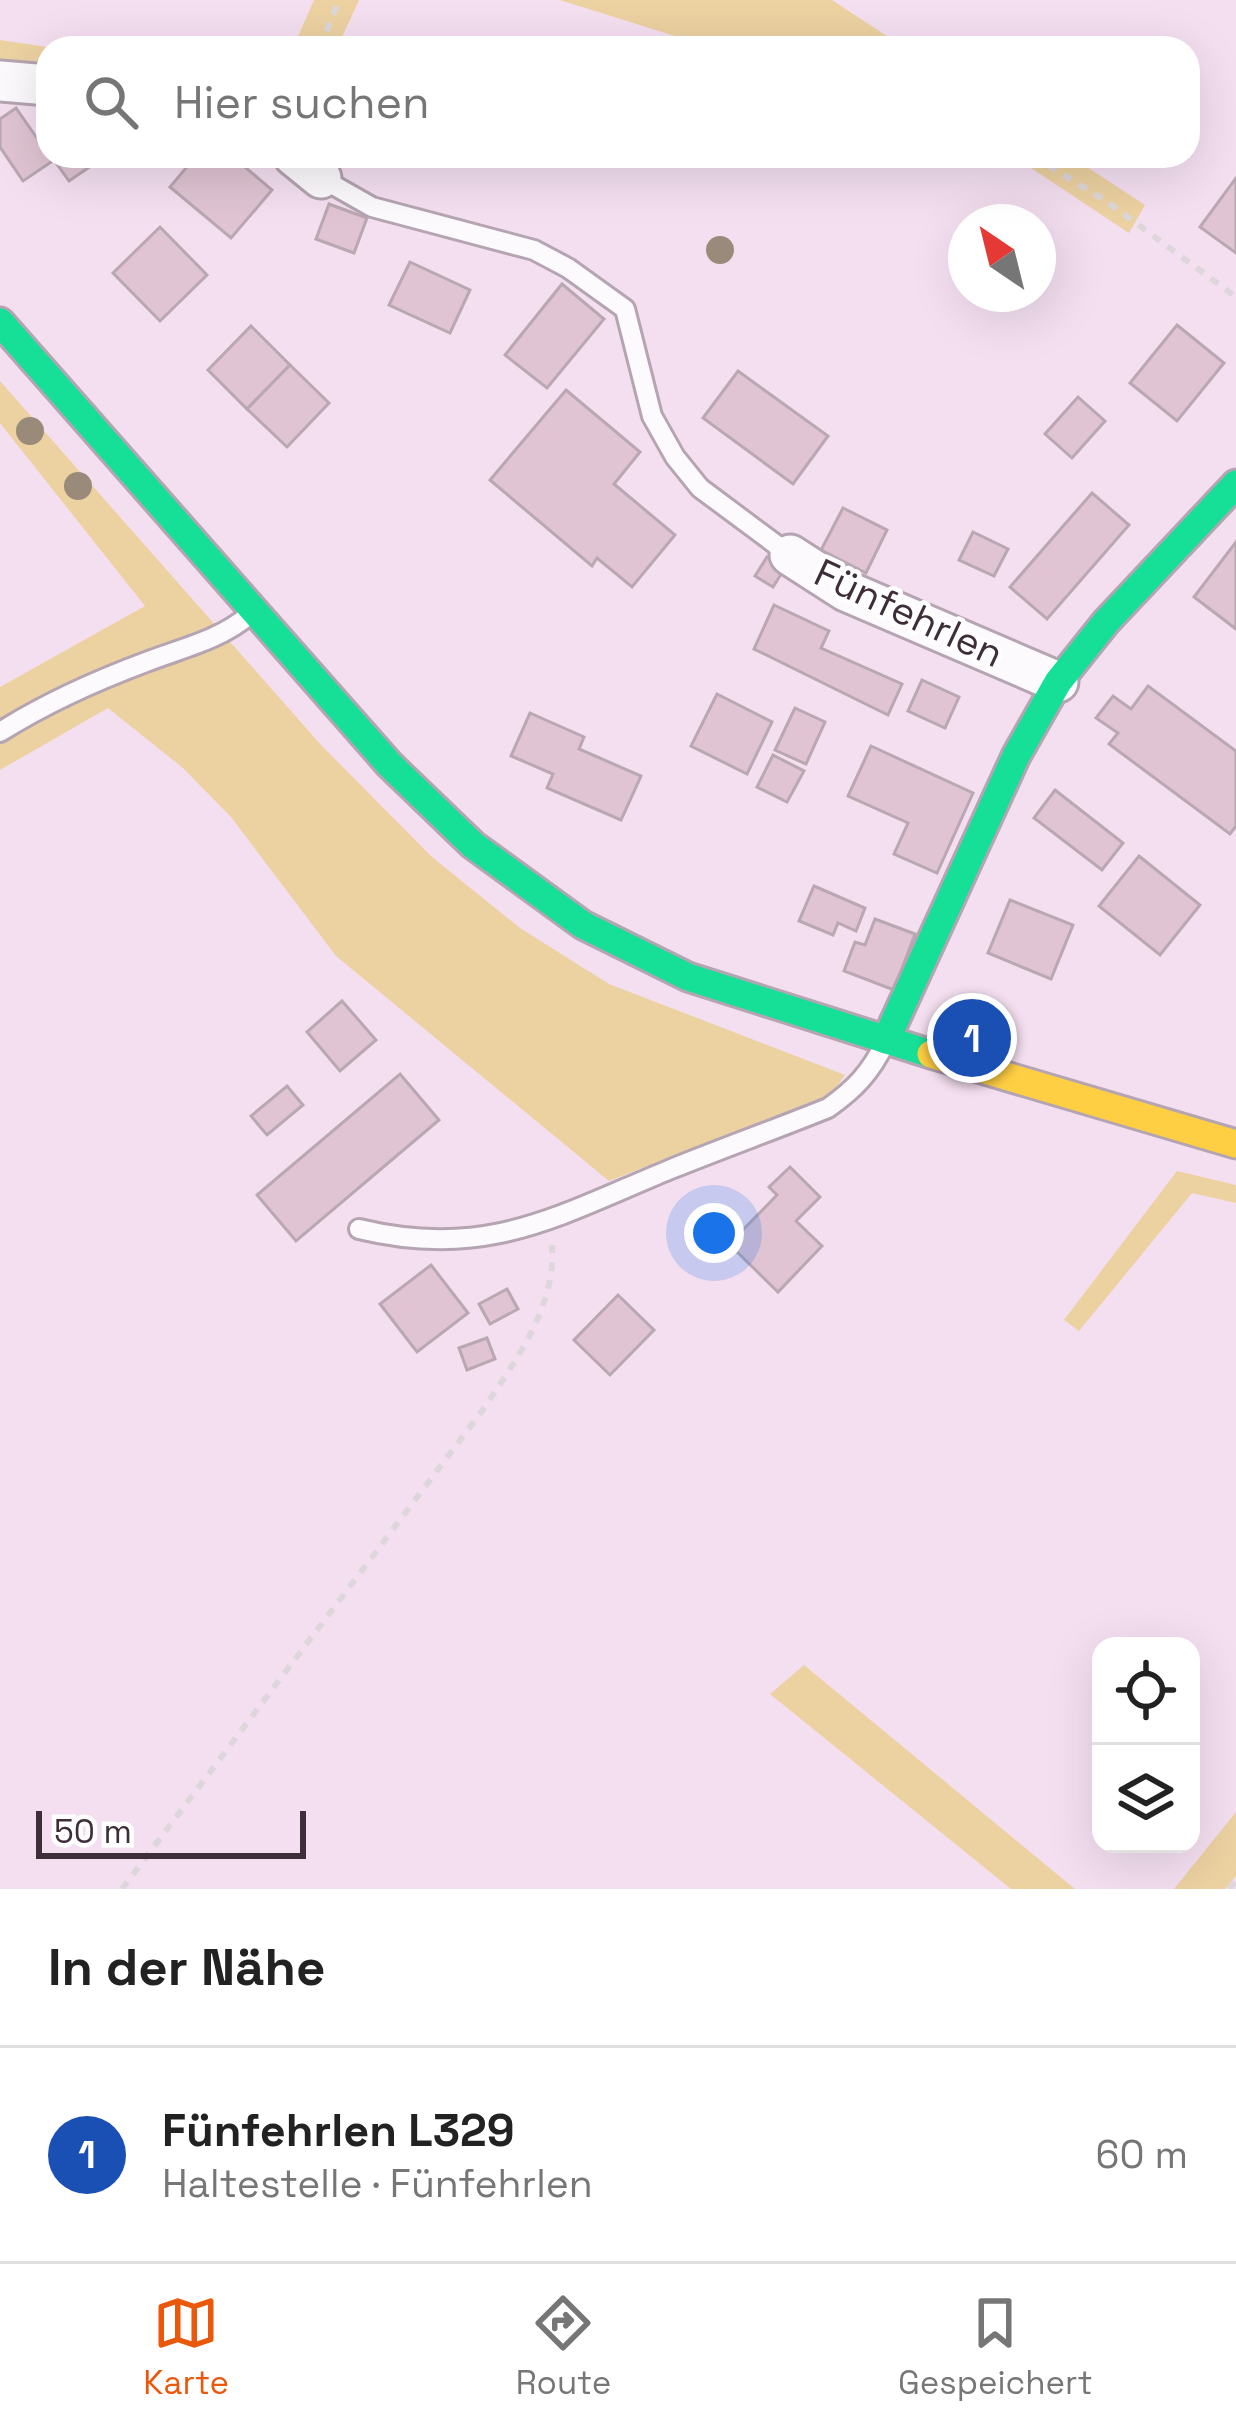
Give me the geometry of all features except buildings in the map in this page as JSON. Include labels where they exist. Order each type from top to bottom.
[{"type":"main road","points":[[0,322],[389,764],[473,845],[566,914],[624,948],[688,976],[1236,1144]]},
{"type":"main road","points":[[886,1040],[1016,756],[1058,682],[1106,622],[1236,484]]},
{"type":"street","points":[[0,81],[36,84]]},
{"type":"street","name":"Fünfehrlen","points":[[790,555],[846,591],[1058,682]]},
{"type":"lane","name":"Fünfehrlen","points":[[310,168],[372,207],[534,250],[625,309],[652,416],[675,457],[700,488],[790,555]]},
{"type":"lane","points":[[0,733],[109,676],[230,632],[253,611]]},
{"type":"lane","points":[[359,1229],[407,1240],[471,1240],[550,1222],[828,1108],[856,1088],[873,1068],[886,1040]]},
{"type":"path","points":[[325,36],[339,0]]},
{"type":"path","points":[[1052,168],[1106,201],[1236,297]]},
{"type":"path","points":[[122,1889],[440,1470],[523,1349],[547,1290],[553,1255],[550,1222]]},
{"type":"path","points":[[1229,1889],[1236,1880]]},
{"type":"shaded area","points":[[314,0],[359,0],[342,36],[298,36]]},
{"type":"shaded area","points":[[560,0],[832,0],[887,36],[675,36]]},
{"type":"shaded area","points":[[0,40],[36,45],[36,70],[0,67]]},
{"type":"shaded area","points":[[1031,168],[1088,168],[1145,205],[1129,233]]},
{"type":"shaded area","points":[[0,381],[321,745],[432,857],[520,928],[609,984],[845,1075],[832,1094],[609,1181],[336,956],[231,817],[183,768],[108,708],[0,770],[0,687],[145,606],[0,423]]},
{"type":"shaded area","points":[[1177,1171],[1236,1185],[1236,1203],[1192,1193],[1079,1331],[1064,1320]]},
{"type":"shaded area","points":[[804,1665],[1075,1889],[1011,1889],[770,1694]]},
{"type":"shaded area","points":[[1236,1812],[1236,1876],[1225,1889],[1174,1889]]},
{"type":"traffic: fast","points":[[0,322],[389,764],[473,845],[583,925],[688,977],[931,1054]]},
{"type":"traffic: fast","points":[[886,1040],[1016,756],[1058,682],[1106,622],[1236,484]]},
{"type":"traffic: slow","points":[[931,1054],[1236,1144]]},
{"type":"place","name":"Fünfehrlen L329","points":[[972,1038]]}]
